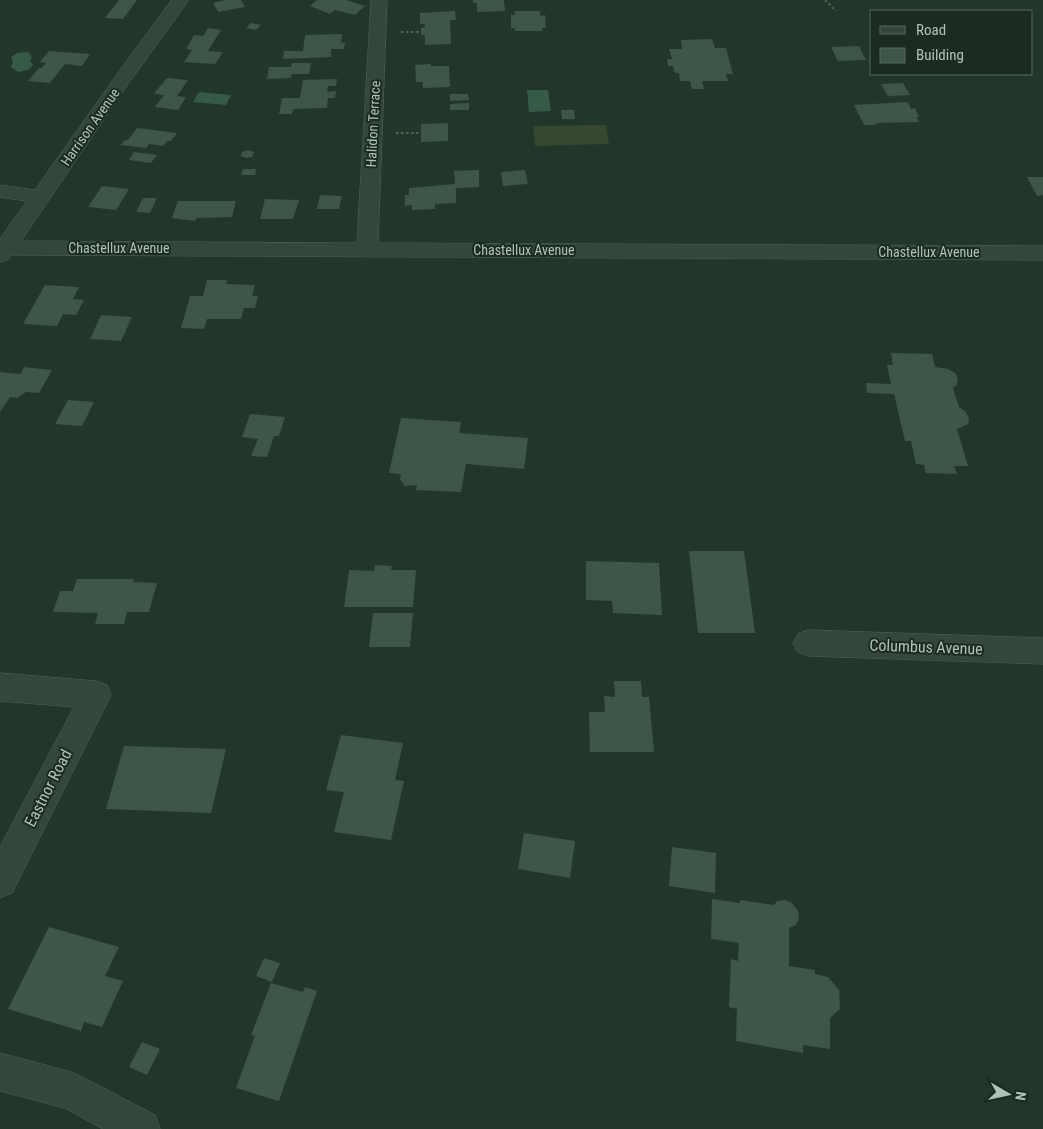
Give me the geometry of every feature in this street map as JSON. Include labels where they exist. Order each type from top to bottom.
[{"type":"street","name":"Harrison Avenue","points":[[2,250],[181,0]]},
{"type":"street","name":"Halidon Terrace","points":[[367,249],[379,0]]},
{"type":"street","points":[[0,191],[41,197]]},
{"type":"street","name":"Chastellux Avenue","points":[[2,250],[367,249],[1043,253]]},
{"type":"street","name":"Columbus Avenue","points":[[808,643],[1043,652]]},
{"type":"street","name":"Eastnor Road","points":[[0,687],[96,695],[0,881]]},
{"type":"street","points":[[0,1072],[71,1091],[142,1129]]},
{"type":"path","points":[[825,0],[836,12]]},
{"type":"shaded area","points":[[28,52],[32,57],[30,61],[33,65],[28,70],[18,72],[11,67],[13,62],[11,57],[17,53]]},
{"type":"shaded area","points":[[527,90],[548,90],[551,111],[529,112]]},
{"type":"shaded area","points":[[199,92],[231,95],[226,105],[193,102]]},
{"type":"shaded area","points":[[606,125],[609,144],[535,146],[533,126]]},
{"type":"building","points":[[119,0],[137,0],[123,19],[105,18]]},
{"type":"building","points":[[225,0],[241,0],[245,7],[218,12],[213,3]]},
{"type":"building","points":[[317,0],[346,0],[365,6],[355,15],[335,10],[330,14],[310,6]]},
{"type":"building","points":[[473,0],[504,0],[505,11],[477,12],[477,3],[473,3]]},
{"type":"building","points":[[455,11],[456,20],[450,20],[451,44],[425,45],[425,35],[421,35],[421,28],[425,27],[425,24],[420,24],[420,13]]},
{"type":"building","points":[[514,11],[540,11],[540,16],[545,15],[546,28],[542,28],[542,31],[515,31],[515,28],[511,28],[511,15],[515,15]]},
{"type":"building","points":[[251,23],[261,25],[256,30],[246,28]]},
{"type":"building","points":[[208,28],[221,30],[208,51],[223,52],[215,64],[184,62],[192,50],[186,49],[194,35],[203,36]]},
{"type":"building","points":[[342,34],[341,43],[345,42],[344,49],[331,49],[331,57],[283,59],[284,51],[303,51],[305,35]]},
{"type":"building","points":[[712,39],[715,48],[726,48],[733,74],[726,74],[728,81],[702,81],[704,89],[692,89],[690,81],[680,81],[679,73],[675,73],[673,66],[668,66],[667,59],[672,59],[669,49],[682,49],[681,40]]},
{"type":"building","points":[[859,46],[866,60],[838,61],[831,47]]},
{"type":"building","points":[[49,51],[90,54],[82,66],[65,64],[50,83],[28,81],[46,63],[40,62]]},
{"type":"building","points":[[292,63],[311,63],[309,74],[292,74],[291,78],[267,79],[269,67],[291,67]]},
{"type":"building","points":[[431,64],[431,66],[449,66],[450,87],[423,88],[423,82],[416,82],[415,65]]},
{"type":"building","points":[[167,78],[188,80],[177,96],[186,97],[178,110],[155,107],[164,95],[155,94],[155,92]]},
{"type":"building","points":[[337,79],[336,86],[328,86],[327,92],[336,91],[335,98],[328,98],[327,108],[293,109],[292,114],[279,114],[282,98],[300,98],[303,80]]},
{"type":"building","points":[[903,83],[910,95],[888,96],[881,84]]},
{"type":"building","points":[[450,94],[468,94],[469,100],[450,101]]},
{"type":"building","points":[[908,102],[911,109],[915,108],[919,117],[916,117],[919,122],[864,125],[854,105]]},
{"type":"building","points":[[469,103],[469,110],[450,110],[450,104]]},
{"type":"building","points":[[561,110],[574,110],[575,119],[562,119]]},
{"type":"building","points":[[448,123],[448,141],[421,142],[421,124]]},
{"type":"building","points":[[137,128],[177,133],[171,141],[167,141],[163,146],[149,144],[146,148],[121,145],[125,140],[128,140]]},
{"type":"building","points":[[248,150],[254,152],[252,157],[246,158],[241,156],[242,152]]},
{"type":"building","points":[[134,152],[157,155],[151,163],[129,160]]},
{"type":"building","points":[[243,169],[256,169],[255,175],[241,175]]},
{"type":"building","points":[[479,170],[479,187],[456,188],[456,203],[435,204],[435,209],[412,210],[412,205],[405,206],[405,195],[409,195],[409,188],[455,184],[454,171]]},
{"type":"building","points":[[525,170],[528,184],[503,186],[501,172]]},
{"type":"building","points":[[1027,177],[1043,177],[1043,195],[1037,196]]},
{"type":"building","points":[[102,186],[129,189],[116,210],[88,207]]},
{"type":"building","points":[[320,195],[342,196],[339,209],[317,209]]},
{"type":"building","points":[[143,198],[157,198],[150,213],[136,212]]},
{"type":"building","points":[[265,199],[299,200],[293,219],[260,219]]},
{"type":"building","points":[[178,201],[236,201],[232,217],[196,218],[195,221],[172,218]]},
{"type":"building","points":[[207,280],[227,280],[226,284],[255,285],[252,296],[258,296],[255,308],[244,308],[241,319],[207,319],[204,329],[181,328],[190,296],[203,296]]},
{"type":"building","points":[[45,285],[79,287],[73,299],[84,300],[76,315],[63,314],[57,326],[23,324]]},
{"type":"building","points":[[101,315],[132,317],[121,341],[90,339]]},
{"type":"building","points":[[891,353],[932,354],[935,367],[948,369],[955,373],[958,379],[957,385],[953,388],[959,407],[965,411],[969,418],[968,424],[957,429],[968,466],[954,466],[957,474],[926,473],[924,465],[916,464],[911,441],[905,441],[894,394],[867,393],[866,383],[891,384],[887,365],[893,365]]},
{"type":"building","points":[[24,367],[52,370],[39,393],[26,392],[17,398],[10,397],[0,412],[0,372],[21,374]]},
{"type":"building","points":[[68,400],[94,402],[82,426],[55,424]]},
{"type":"building","points":[[250,414],[285,417],[279,436],[274,436],[267,457],[251,456],[258,439],[242,437]]},
{"type":"building","points":[[401,418],[461,422],[459,433],[528,438],[524,469],[466,464],[461,492],[416,490],[417,485],[405,486],[400,479],[401,474],[389,473]]},
{"type":"building","points":[[689,551],[744,551],[755,633],[698,633]]},
{"type":"building","points":[[586,561],[659,563],[662,615],[613,613],[612,601],[586,600]]},
{"type":"building","points":[[375,565],[392,566],[391,570],[416,570],[413,607],[344,607],[349,570],[374,571]]},
{"type":"building","points":[[77,579],[134,579],[133,582],[157,583],[149,612],[127,612],[124,624],[95,624],[98,613],[53,612],[60,591],[73,591]]},
{"type":"building","points":[[373,613],[413,613],[410,647],[369,647]]},
{"type":"building","points":[[614,681],[641,681],[642,697],[649,697],[654,752],[590,752],[589,712],[605,712],[604,696],[615,697]]},
{"type":"building","points":[[341,735],[403,743],[395,780],[404,781],[391,840],[334,832],[344,792],[326,790]]},
{"type":"building","points":[[124,746],[226,749],[211,813],[106,809]]},
{"type":"building","points":[[524,833],[575,841],[570,878],[518,869]]},
{"type":"building","points":[[672,847],[716,853],[715,893],[669,886]]},
{"type":"building","points":[[712,899],[740,903],[740,900],[774,905],[777,901],[785,900],[792,903],[798,911],[799,918],[796,925],[789,928],[789,966],[815,970],[815,974],[828,977],[839,990],[840,1009],[830,1018],[830,1049],[803,1045],[803,1053],[736,1041],[737,1009],[729,1007],[731,959],[738,961],[739,943],[711,939]]},
{"type":"building","points":[[49,927],[119,947],[105,976],[123,981],[102,1027],[84,1022],[81,1031],[8,1009]]},
{"type":"building","points":[[264,958],[280,963],[272,982],[256,976]]},
{"type":"building","points":[[271,983],[303,992],[305,987],[317,991],[279,1101],[236,1088],[255,1036],[251,1035]]},
{"type":"building","points":[[142,1042],[160,1049],[147,1075],[129,1067]]}]
